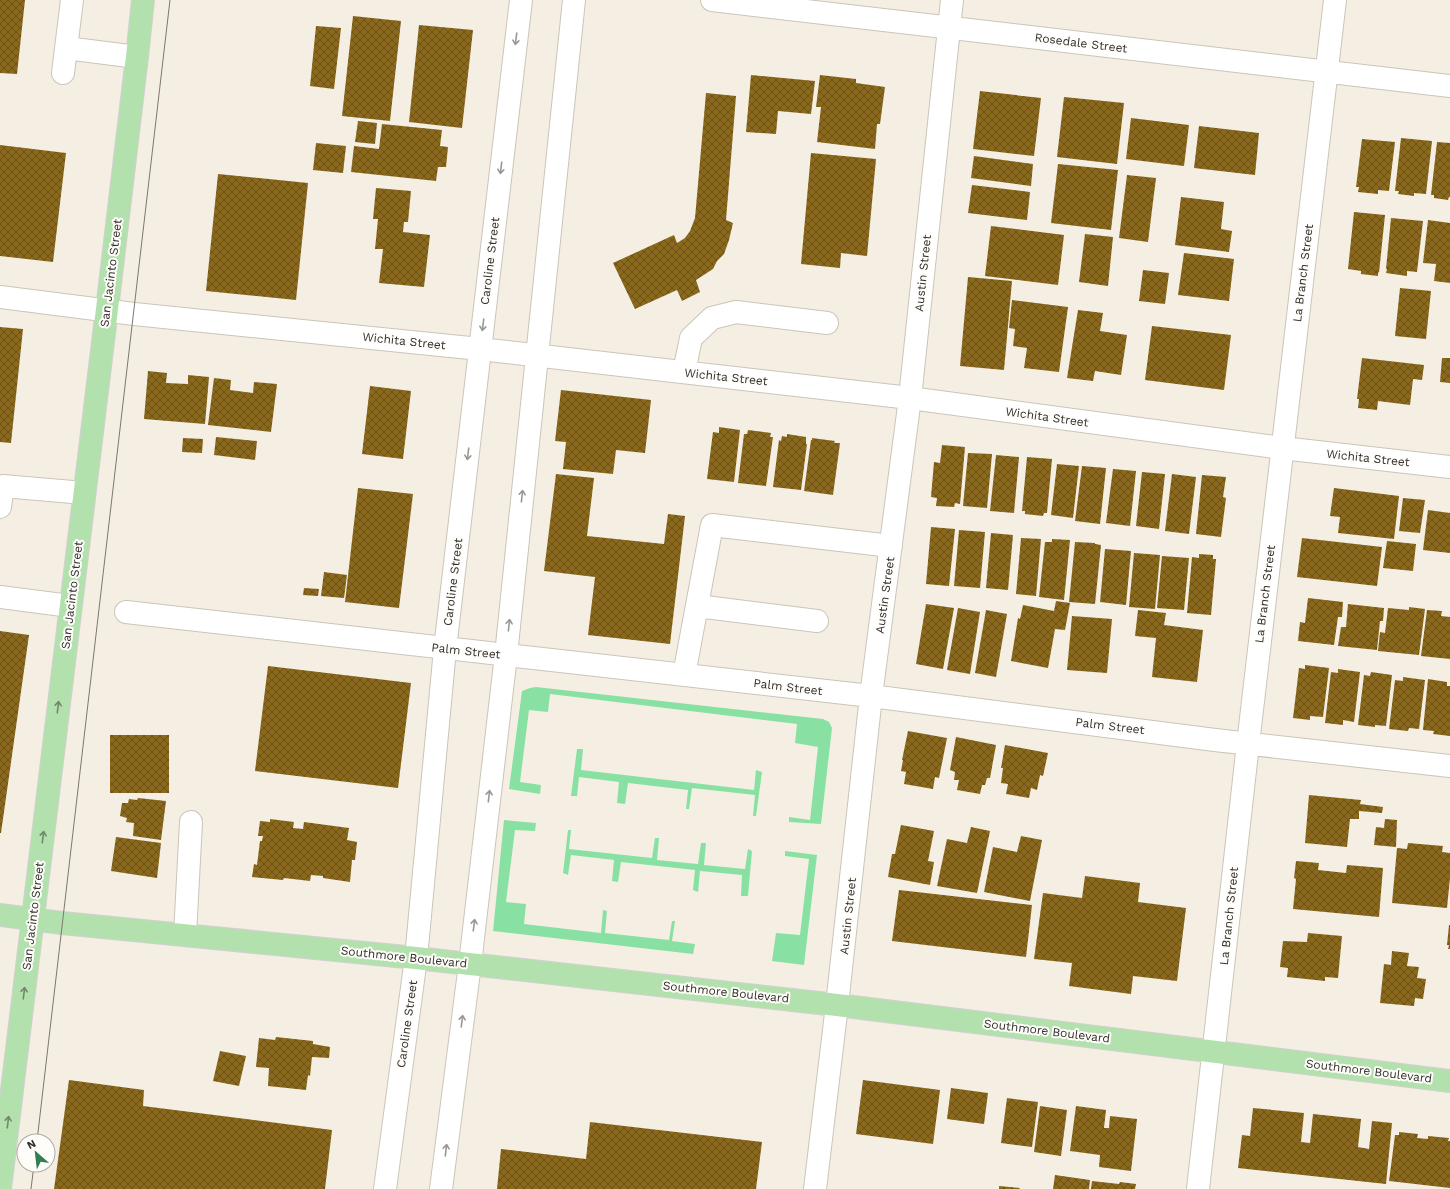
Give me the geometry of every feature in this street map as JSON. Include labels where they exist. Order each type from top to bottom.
[{"type":"main road","name":"San Jacinto Street","points":[[0,1189],[143,0]]},
{"type":"main road","name":"Southmore Boulevard","points":[[0,915],[416,958],[838,1005],[1450,1081]]},
{"type":"street","points":[[64,73],[72,0]]},
{"type":"street","name":"Caroline Street","points":[[385,1189],[416,958],[445,649],[521,0]]},
{"type":"street","points":[[441,1189],[470,964],[506,655],[574,0]]},
{"type":"street","name":"Rosedale Street","points":[[712,0],[1450,86]]},
{"type":"street","name":"Austin Street","points":[[814,1189],[838,1005],[871,696],[910,398],[952,0]]},
{"type":"street","name":"La Branch Street","points":[[1198,1189],[1282,448],[1336,0]]},
{"type":"street","points":[[66,48],[137,57]]},
{"type":"street","name":"Wichita Street","points":[[0,297],[140,314],[480,349],[910,398],[1282,448],[1450,467]]},
{"type":"street","points":[[684,372],[691,338],[712,318],[736,312],[827,323]]},
{"type":"street","points":[[0,507],[3,486],[84,493]]},
{"type":"street","points":[[684,675],[712,525],[891,546]]},
{"type":"street","points":[[0,597],[70,606]]},
{"type":"street","points":[[698,606],[817,621]]},
{"type":"street","name":"Palm Street","points":[[126,612],[871,696],[1248,744],[1450,766]]},
{"type":"street","points":[[185,935],[191,822]]},
{"type":"green space","points":[[536,687],[823,719],[829,722],[832,728],[821,824],[789,822],[789,817],[810,820],[818,747],[795,743],[797,724],[550,694],[548,712],[529,710],[520,782],[541,785],[540,794],[509,789],[522,691]]},
{"type":"green space","points":[[577,749],[583,749],[581,770],[754,790],[756,770],[762,772],[756,816],[753,816],[755,795],[692,788],[689,809],[686,809],[688,790],[628,783],[625,804],[617,803],[619,782],[579,777],[577,796],[571,796]]},
{"type":"green space","points":[[504,820],[536,823],[535,831],[515,830],[506,902],[526,904],[524,924],[601,933],[603,910],[607,911],[605,933],[669,940],[672,921],[675,921],[672,941],[695,944],[693,954],[493,931]]},
{"type":"green space","points":[[568,830],[571,830],[569,849],[652,858],[655,838],[659,838],[657,860],[698,864],[701,843],[706,843],[704,865],[745,869],[748,849],[752,851],[748,896],[741,896],[742,875],[700,871],[698,892],[693,890],[695,870],[621,862],[618,882],[612,881],[614,860],[571,855],[568,875],[563,873]]},
{"type":"green space","points":[[785,851],[817,855],[804,965],[772,961],[776,933],[800,935],[809,859],[785,856]]},
{"type":"building","points":[[0,0],[25,0],[17,74],[0,73]]},
{"type":"building","points":[[353,16],[401,21],[390,121],[342,116]]},
{"type":"building","points":[[419,25],[473,30],[462,128],[409,122]]},
{"type":"building","points":[[316,26],[341,28],[334,89],[310,86]]},
{"type":"building","points":[[751,75],[815,81],[811,114],[778,111],[776,134],[746,132]]},
{"type":"building","points":[[820,75],[856,79],[856,83],[885,87],[880,124],[877,124],[875,149],[817,142],[821,107],[816,107]]},
{"type":"building","points":[[980,91],[1041,98],[1034,156],[973,149]]},
{"type":"building","points":[[706,93],[736,96],[726,220],[733,223],[729,240],[724,254],[717,261],[713,269],[696,280],[700,292],[682,301],[677,290],[635,309],[613,263],[674,235],[677,243],[685,238],[690,231],[695,218]]},
{"type":"building","points":[[1064,97],[1124,103],[1117,164],[1057,157]]},
{"type":"building","points":[[1131,118],[1189,125],[1184,166],[1126,159]]},
{"type":"building","points":[[358,121],[377,123],[375,144],[355,142]]},
{"type":"building","points":[[382,124],[442,130],[440,146],[448,147],[446,167],[438,167],[436,181],[351,172],[354,146],[379,149]]},
{"type":"building","points":[[1199,126],[1259,133],[1255,175],[1194,168]]},
{"type":"building","points":[[1401,138],[1432,141],[1426,194],[1414,193],[1414,196],[1398,194],[1399,191],[1395,191]]},
{"type":"building","points":[[1362,139],[1395,142],[1389,191],[1378,190],[1378,194],[1358,192],[1359,187],[1356,187]]},
{"type":"building","points":[[1437,142],[1450,143],[1450,197],[1448,200],[1434,198],[1434,195],[1431,195]]},
{"type":"building","points":[[316,143],[346,146],[343,173],[313,170]]},
{"type":"building","points":[[0,145],[66,153],[53,262],[0,256]]},
{"type":"building","points":[[811,153],[876,159],[867,256],[841,253],[840,268],[801,264]]},
{"type":"building","points":[[974,156],[1033,164],[1031,186],[971,178]]},
{"type":"building","points":[[1058,164],[1118,170],[1111,230],[1051,223]]},
{"type":"building","points":[[218,174],[308,183],[296,300],[206,291]]},
{"type":"building","points":[[1127,175],[1156,178],[1148,242],[1119,238]]},
{"type":"building","points":[[972,185],[1030,192],[1027,220],[968,213]]},
{"type":"building","points":[[376,188],[411,191],[408,222],[404,222],[403,232],[430,235],[424,287],[379,283],[383,249],[375,249],[378,219],[373,219]]},
{"type":"building","points":[[1181,197],[1224,202],[1221,229],[1232,231],[1229,252],[1175,245]]},
{"type":"building","points":[[1354,212],[1385,215],[1378,276],[1361,274],[1361,271],[1348,269]]},
{"type":"building","points":[[1391,218],[1423,221],[1417,272],[1407,271],[1407,276],[1386,273]]},
{"type":"building","points":[[1428,220],[1450,223],[1450,283],[1434,281],[1436,264],[1423,263]]},
{"type":"building","points":[[991,226],[1064,235],[1058,285],[985,276]]},
{"type":"building","points":[[1085,234],[1113,237],[1108,286],[1079,282]]},
{"type":"building","points":[[1184,253],[1234,259],[1229,301],[1178,295]]},
{"type":"building","points":[[1143,270],[1169,273],[1165,304],[1139,301]]},
{"type":"building","points":[[968,277],[1012,281],[1004,370],[960,366]]},
{"type":"building","points":[[1400,288],[1431,291],[1426,339],[1395,336]]},
{"type":"building","points":[[1012,300],[1068,307],[1059,372],[1024,368],[1027,348],[1013,346],[1015,329],[1009,328]]},
{"type":"building","points":[[1078,310],[1103,313],[1100,331],[1127,335],[1121,375],[1095,371],[1093,381],[1067,378]]},
{"type":"building","points":[[1152,326],[1231,335],[1224,390],[1145,380]]},
{"type":"building","points":[[0,327],[23,329],[11,443],[0,442]]},
{"type":"building","points":[[1362,358],[1424,365],[1422,380],[1413,379],[1410,405],[1378,401],[1377,410],[1358,408],[1359,399],[1357,399]]},
{"type":"building","points":[[1442,358],[1450,358],[1450,383],[1440,382]]},
{"type":"building","points":[[148,371],[167,373],[166,383],[188,384],[188,375],[209,377],[205,424],[144,419]]},
{"type":"building","points":[[214,378],[231,380],[230,390],[253,393],[254,382],[277,384],[271,432],[208,425]]},
{"type":"building","points":[[370,386],[411,391],[403,459],[362,454]]},
{"type":"building","points":[[561,390],[651,400],[645,453],[616,450],[613,474],[563,469],[566,442],[555,441]]},
{"type":"building","points":[[719,427],[740,430],[734,482],[707,479],[713,432],[719,433]]},
{"type":"building","points":[[748,430],[771,433],[770,437],[773,437],[766,486],[738,483],[744,434],[747,434]]},
{"type":"building","points":[[787,434],[806,437],[807,444],[801,490],[773,487],[779,440],[781,441],[782,436],[787,437]]},
{"type":"building","points":[[216,437],[257,441],[255,460],[214,455]]},
{"type":"building","points":[[183,438],[203,439],[202,453],[182,452]]},
{"type":"building","points":[[812,438],[840,443],[833,495],[804,491]]},
{"type":"building","points":[[942,445],[965,447],[960,504],[955,503],[954,507],[936,506],[937,498],[931,497],[934,462],[940,463]]},
{"type":"building","points":[[968,453],[992,454],[987,508],[963,506]]},
{"type":"building","points":[[996,455],[1019,457],[1014,513],[990,511]]},
{"type":"building","points":[[1027,457],[1052,459],[1047,513],[1044,513],[1043,516],[1025,514],[1025,511],[1022,511]]},
{"type":"building","points":[[1057,464],[1079,466],[1073,518],[1051,515]]},
{"type":"building","points":[[1082,466],[1106,468],[1100,524],[1075,521]]},
{"type":"building","points":[[1113,469],[1136,471],[1130,526],[1106,523]]},
{"type":"building","points":[[1142,472],[1165,474],[1159,529],[1136,526]]},
{"type":"building","points":[[556,474],[594,478],[587,536],[664,544],[668,514],[685,516],[670,644],[588,635],[595,577],[544,571]]},
{"type":"building","points":[[1172,474],[1196,477],[1189,534],[1165,531]]},
{"type":"building","points":[[1202,475],[1226,477],[1223,497],[1226,498],[1221,537],[1196,534]]},
{"type":"building","points":[[358,488],[413,494],[399,608],[345,602]]},
{"type":"building","points":[[1334,488],[1399,496],[1394,539],[1338,533],[1340,517],[1330,516]]},
{"type":"building","points":[[1403,498],[1425,500],[1420,533],[1399,531]]},
{"type":"building","points":[[1428,510],[1450,513],[1450,553],[1423,550]]},
{"type":"building","points":[[931,527],[955,529],[949,586],[926,584]]},
{"type":"building","points":[[959,530],[985,532],[980,588],[954,586]]},
{"type":"building","points":[[991,533],[1013,535],[1008,590],[986,588]]},
{"type":"building","points":[[1021,538],[1041,539],[1036,596],[1016,594]]},
{"type":"building","points":[[1302,538],[1382,547],[1377,586],[1297,577]]},
{"type":"building","points":[[1052,539],[1070,540],[1064,600],[1039,597],[1045,542],[1052,542]]},
{"type":"building","points":[[1387,541],[1416,544],[1413,571],[1383,568]]},
{"type":"building","points":[[1075,542],[1095,543],[1101,545],[1095,604],[1069,602]]},
{"type":"building","points":[[1105,549],[1131,551],[1126,605],[1100,602]]},
{"type":"building","points":[[1134,553],[1160,555],[1155,609],[1129,607]]},
{"type":"building","points":[[1199,554],[1213,555],[1213,559],[1216,559],[1211,615],[1187,613],[1192,557],[1199,558]]},
{"type":"building","points":[[1162,556],[1189,558],[1184,610],[1157,608]]},
{"type":"building","points":[[324,572],[347,575],[344,598],[321,596]]},
{"type":"building","points":[[304,588],[319,589],[318,596],[303,595]]},
{"type":"building","points":[[1308,598],[1343,602],[1342,617],[1338,617],[1334,645],[1298,641],[1300,622],[1305,623]]},
{"type":"building","points":[[1056,601],[1070,603],[1065,630],[1055,629],[1048,668],[1011,661],[1018,618],[1020,619],[1023,605],[1054,611]]},
{"type":"building","points":[[926,604],[954,608],[943,669],[916,664]]},
{"type":"building","points":[[1348,604],[1384,608],[1383,621],[1380,621],[1377,650],[1338,646],[1341,627],[1346,627]]},
{"type":"building","points":[[1409,607],[1425,609],[1419,655],[1378,651],[1380,632],[1385,633],[1388,608],[1409,610]]},
{"type":"building","points":[[958,608],[980,612],[970,674],[947,670]]},
{"type":"building","points":[[986,610],[1007,614],[996,677],[975,673]]},
{"type":"building","points":[[1138,610],[1166,613],[1164,625],[1203,630],[1197,682],[1152,677],[1156,638],[1135,636]]},
{"type":"building","points":[[1427,610],[1442,611],[1441,616],[1450,617],[1450,659],[1421,656]]},
{"type":"building","points":[[1072,616],[1112,619],[1107,673],[1067,670]]},
{"type":"building","points":[[0,631],[29,635],[1,833],[0,833]]},
{"type":"building","points":[[1305,665],[1329,668],[1323,717],[1310,716],[1310,720],[1293,718],[1299,668],[1305,669]]},
{"type":"building","points":[[268,666],[411,683],[398,788],[255,771]]},
{"type":"building","points":[[1338,669],[1360,672],[1354,722],[1343,720],[1343,725],[1325,723],[1331,672],[1338,673]]},
{"type":"building","points":[[1371,672],[1392,675],[1386,726],[1375,725],[1375,727],[1358,725],[1364,675],[1370,676]]},
{"type":"building","points":[[1403,677],[1425,680],[1419,729],[1409,728],[1408,731],[1389,729],[1395,680],[1403,681]]},
{"type":"building","points":[[1428,679],[1447,682],[1447,686],[1450,686],[1450,736],[1433,734],[1434,731],[1423,730]]},
{"type":"building","points":[[908,731],[947,738],[939,778],[935,777],[933,789],[904,784],[906,772],[901,771]]},
{"type":"building","points":[[110,735],[169,735],[169,793],[110,793]]},
{"type":"building","points":[[956,737],[996,745],[990,778],[987,778],[985,785],[982,785],[980,794],[957,790],[959,780],[954,780],[955,772],[950,770]]},
{"type":"building","points":[[1005,745],[1048,753],[1043,776],[1040,775],[1037,790],[1031,788],[1029,798],[1006,794],[1008,784],[1001,783],[1003,768],[1001,768]]},
{"type":"building","points":[[1309,795],[1361,800],[1360,804],[1383,807],[1382,813],[1359,811],[1359,819],[1350,819],[1347,847],[1305,843]]},
{"type":"building","points":[[138,798],[166,801],[161,840],[133,836],[134,823],[126,822],[127,818],[120,816],[122,803],[128,803],[129,799],[137,800]]},
{"type":"building","points":[[270,819],[294,822],[293,828],[303,829],[304,822],[349,828],[347,840],[357,842],[355,860],[352,860],[350,882],[311,875],[310,881],[284,878],[283,880],[252,877],[254,864],[257,865],[260,841],[262,841],[263,836],[258,836],[260,821],[270,822]]},
{"type":"building","points":[[1385,819],[1397,820],[1396,847],[1374,845],[1376,827],[1384,828]]},
{"type":"building","points":[[901,825],[934,831],[928,861],[934,862],[930,885],[888,877],[892,854],[895,854]]},
{"type":"building","points":[[971,827],[990,831],[977,893],[937,886],[947,839],[967,843]]},
{"type":"building","points":[[1021,836],[1042,840],[1030,901],[984,892],[993,847],[1017,852]]},
{"type":"building","points":[[116,837],[161,843],[157,878],[111,871]]},
{"type":"building","points":[[1408,843],[1443,846],[1442,852],[1450,853],[1450,878],[1447,908],[1392,903],[1397,848],[1407,849]]},
{"type":"building","points":[[1296,861],[1319,863],[1318,870],[1346,873],[1347,865],[1383,868],[1379,917],[1293,909]]},
{"type":"building","points":[[1085,876],[1140,883],[1138,902],[1186,908],[1177,981],[1133,976],[1131,994],[1069,986],[1072,963],[1034,959],[1043,893],[1082,898]]},
{"type":"building","points":[[899,890],[1032,905],[1026,957],[892,941]]},
{"type":"building","points":[[1449,925],[1450,949],[1448,949],[1449,945],[1447,945]]},
{"type":"building","points":[[1308,933],[1342,936],[1338,978],[1325,977],[1325,981],[1287,977],[1288,968],[1280,967],[1283,941],[1307,942]]},
{"type":"building","points":[[1392,951],[1409,953],[1407,966],[1419,967],[1417,978],[1426,979],[1423,999],[1415,998],[1414,1006],[1380,1003],[1384,964],[1391,965]]},
{"type":"building","points":[[276,1037],[313,1041],[313,1044],[330,1047],[329,1058],[312,1057],[310,1076],[308,1075],[306,1090],[268,1086],[269,1068],[256,1067],[259,1038],[275,1040]]},
{"type":"building","points":[[220,1051],[246,1056],[239,1086],[213,1081]]},
{"type":"building","points":[[69,1080],[144,1090],[143,1106],[332,1130],[325,1189],[54,1189]]},
{"type":"building","points":[[863,1080],[940,1090],[933,1144],[856,1134]]},
{"type":"building","points":[[951,1088],[988,1093],[984,1124],[947,1119]]},
{"type":"building","points":[[1007,1098],[1038,1102],[1032,1147],[1001,1143]]},
{"type":"building","points":[[1040,1106],[1067,1110],[1061,1156],[1034,1152]]},
{"type":"building","points":[[1076,1106],[1106,1110],[1104,1128],[1109,1128],[1110,1116],[1137,1119],[1131,1171],[1099,1167],[1100,1155],[1070,1151]]},
{"type":"building","points":[[1253,1108],[1304,1113],[1301,1142],[1310,1143],[1313,1114],[1361,1119],[1358,1147],[1369,1149],[1372,1121],[1392,1123],[1386,1184],[1238,1168],[1242,1135],[1250,1136]]},
{"type":"building","points":[[590,1122],[762,1142],[756,1189],[497,1189],[501,1149],[586,1159]]},
{"type":"building","points":[[1399,1132],[1418,1134],[1417,1138],[1428,1139],[1428,1136],[1449,1138],[1450,1188],[1389,1181],[1395,1135],[1399,1135]]},
{"type":"building","points":[[1055,1175],[1090,1180],[1089,1189],[1053,1189]]},
{"type":"building","points":[[1092,1181],[1136,1184],[1135,1189],[1091,1189]]},
{"type":"building","points":[[999,1186],[1020,1188],[999,1189]]},
{"type":"tram line","points":[[38,1133],[170,0]]},
{"type":"tram line","points":[[31,1189],[33,1173]]}]
